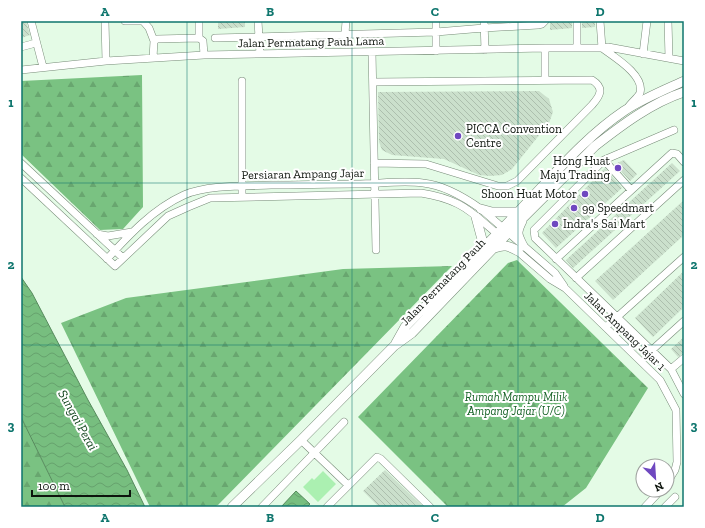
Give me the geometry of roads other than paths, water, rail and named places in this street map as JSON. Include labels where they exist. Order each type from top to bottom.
[{"type":"main road","points":[[493,249],[507,245],[520,248],[517,231],[521,214],[582,144],[602,127],[626,110],[684,81]]},
{"type":"main road","name":"Jalan Permatang Pauh","points":[[232,507],[394,346],[412,333],[493,249],[503,233],[521,214],[595,146],[610,134],[654,105],[684,92]]},
{"type":"main road","points":[[484,247],[479,213],[492,212],[521,214]]},
{"type":"main road","points":[[394,346],[405,327],[484,247],[503,233]]},
{"type":"street","points":[[32,21],[36,43],[43,67]]},
{"type":"street","points":[[105,21],[106,61]]},
{"type":"street","points":[[125,21],[143,21],[149,28],[154,41],[153,58]]},
{"type":"street","points":[[199,21],[199,38],[203,41],[204,55]]},
{"type":"street","points":[[258,21],[260,54]]},
{"type":"street","points":[[345,34],[346,21]]},
{"type":"street","points":[[436,21],[436,51]]},
{"type":"street","points":[[215,38],[436,32],[484,24],[538,25],[545,21]]},
{"type":"street","points":[[577,21],[577,48]]},
{"type":"street","points":[[600,21],[602,48],[630,70],[640,86],[640,94],[626,110]]},
{"type":"street","points":[[643,54],[647,21]]},
{"type":"street","points":[[668,21],[669,58]]},
{"type":"street","points":[[484,24],[485,50]]},
{"type":"street","points":[[154,41],[157,39],[199,38]]},
{"type":"street","points":[[21,47],[36,43]]},
{"type":"street","name":"Jalan Permatang Pauh Lama","points":[[21,70],[106,61],[204,55],[608,47],[684,61]]},
{"type":"street","points":[[545,48],[545,79]]},
{"type":"street","points":[[372,52],[376,250]]},
{"type":"street","points":[[373,82],[545,79],[592,80],[598,84],[600,90],[598,98],[592,105],[517,181],[507,186],[488,184],[451,170],[426,164],[374,163]]},
{"type":"street","points":[[242,81],[242,197]]},
{"type":"street","points":[[674,130],[604,160],[534,230],[535,238],[671,369],[684,394]]},
{"type":"street","points":[[556,259],[672,153],[677,154],[684,162]]},
{"type":"street","points":[[604,160],[631,190]]},
{"type":"street","points":[[21,163],[123,258]]},
{"type":"street","points":[[21,178],[107,259]]},
{"type":"street","points":[[576,278],[684,180]]},
{"type":"street","name":"Persiaran Ampang Jajar","points":[[479,213],[437,196],[421,193],[210,198],[168,216],[115,266],[107,259],[132,232],[169,203],[185,194],[210,189],[242,186],[374,184],[402,182],[424,183],[447,189],[468,200],[479,213],[503,233]]},
{"type":"street","points":[[97,234],[108,236],[132,232]]},
{"type":"street","name":"Jalan Ampang Jajar 1","points":[[503,233],[550,279],[565,288],[660,380],[676,410],[675,470]]},
{"type":"street","points":[[606,328],[684,257]]},
{"type":"street","points":[[652,350],[684,321]]},
{"type":"street","points":[[671,369],[684,358]]},
{"type":"street","points":[[262,507],[344,422]]},
{"type":"street","points":[[301,440],[348,485]]},
{"type":"street","points":[[326,507],[377,457],[381,459],[430,507]]},
{"type":"street","points":[[645,507],[653,498]]},
{"type":"street","points":[[665,507],[674,498]]},
{"type":"water","name":"Sungai Perai","points":[[21,277],[32,293],[88,400],[127,470],[145,507],[65,507],[21,417]]},
{"type":"water","points":[[296,491],[310,504],[307,507],[281,507]]},
{"type":"place","name":"PICCA Convention Centre","points":[[458,136]]},
{"type":"place","name":"Hong Huat Maju Trading","points":[[618,168]]},
{"type":"place","name":"Shoon Huat Motor","points":[[585,194]]},
{"type":"place","name":"99 Speedmart","points":[[574,208]]},
{"type":"place","name":"Indra's Sai Mart","points":[[555,224]]},
{"type":"park label","name":"Rumah Mampu Milik Ampang Jajar (U/C)","points":[[516,404]]}]
